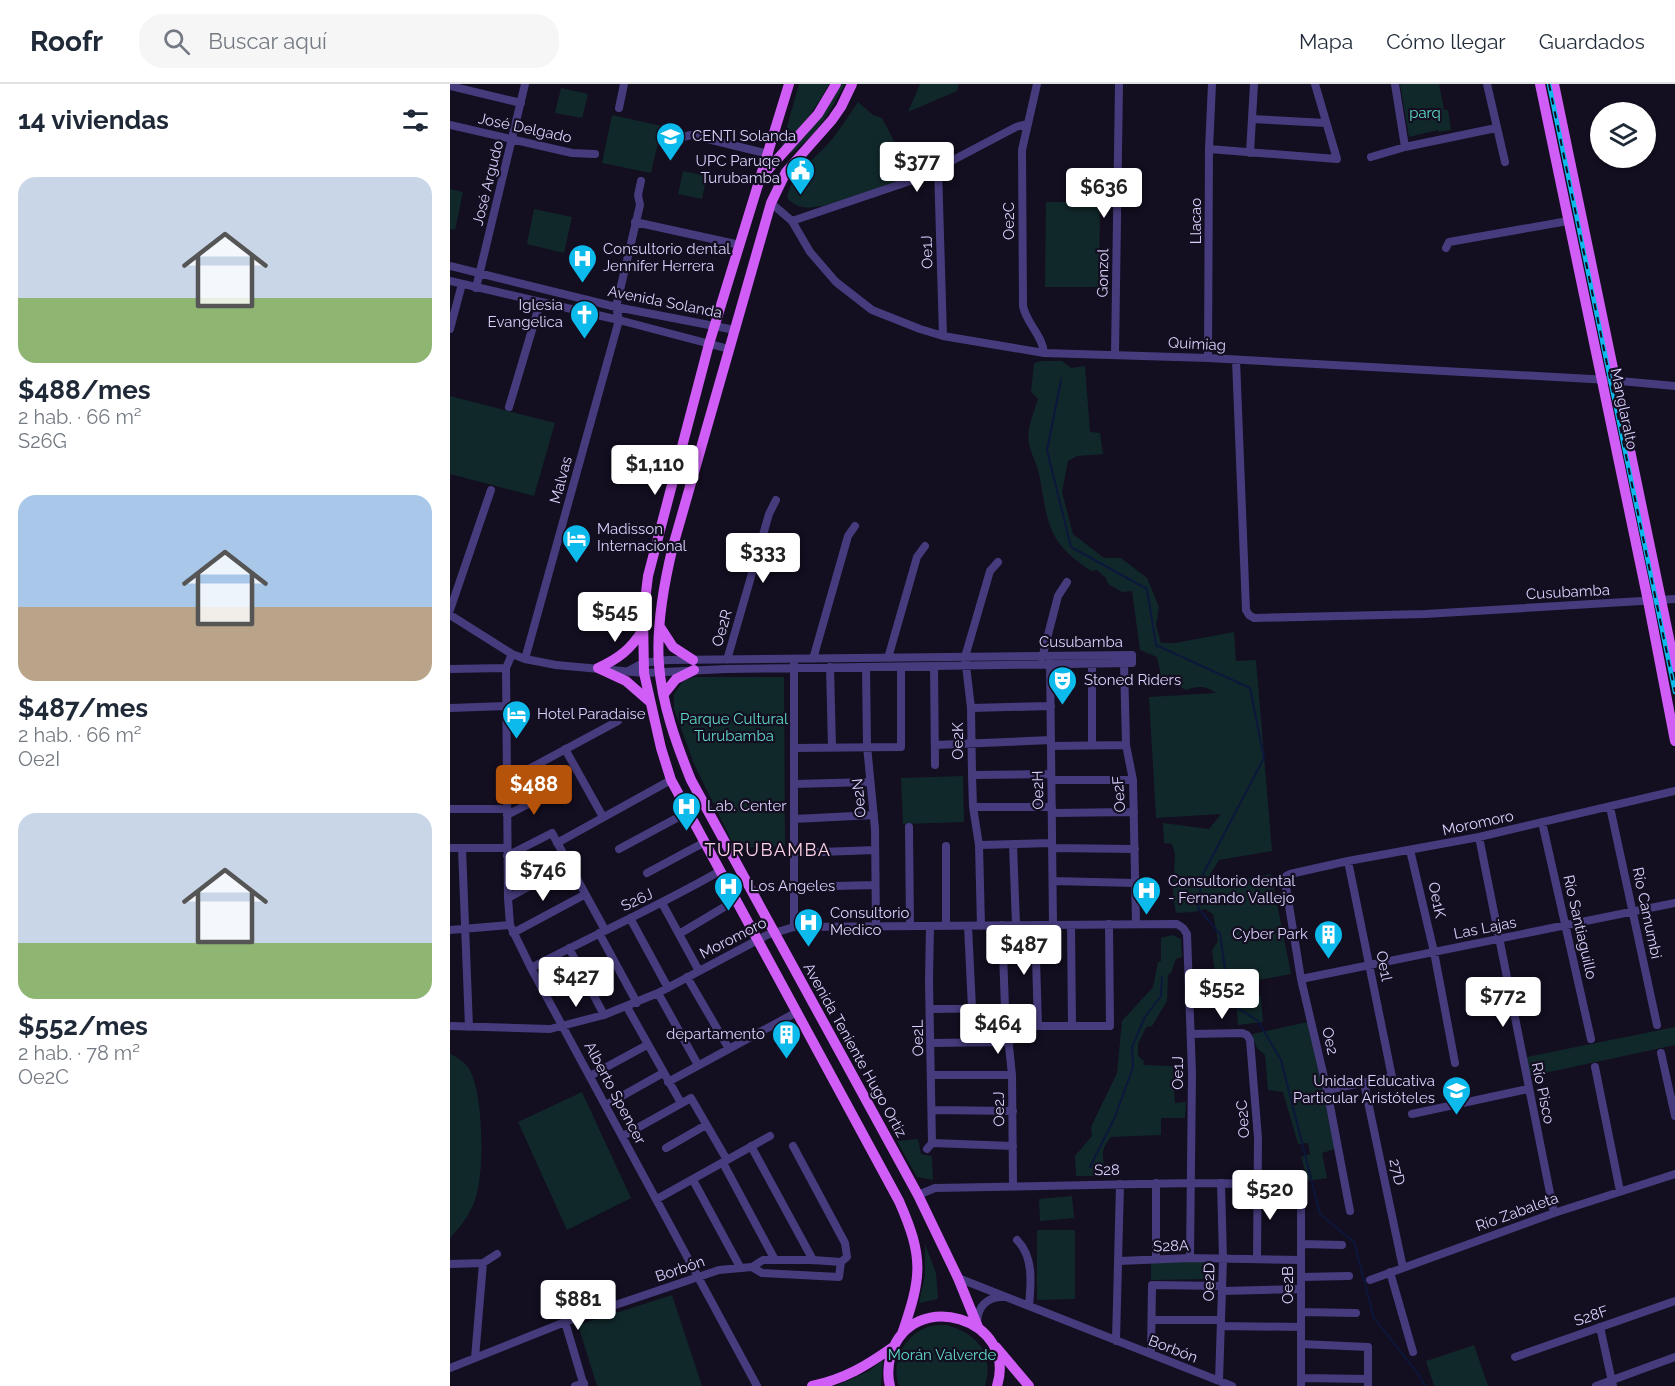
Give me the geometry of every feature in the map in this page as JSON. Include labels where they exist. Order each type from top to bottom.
[{"type":"main road","points":[[789,84],[770,154],[714,326],[648,576],[642,631],[644,668],[650,701],[671,780],[909,1225],[917,1259],[917,1283],[902,1334],[893,1347],[888,1363],[888,1386]]},
{"type":"main road","points":[[761,178],[818,114],[836,84]]},
{"type":"main road","name":"Avenida Teniente Hugo Ortiz","points":[[852,84],[832,120],[786,172],[771,203],[665,577],[659,666],[673,733],[691,780],[918,1196],[980,1328],[994,1349],[999,1364],[997,1386]]},
{"type":"main road","name":"Manglaralto","points":[[1540,84],[1675,741]]},
{"type":"main road","name":"Manglaralto","points":[[1554,84],[1675,667]]},
{"type":"main road","points":[[660,627],[673,647],[694,665],[676,679],[664,694]]},
{"type":"main road","points":[[598,668],[624,654],[642,631]]},
{"type":"main road","points":[[598,668],[626,681],[650,701]]},
{"type":"main road","points":[[902,1334],[916,1323],[930,1317],[956,1317],[980,1328],[1029,1386]]},
{"type":"main road","points":[[812,1386],[835,1381],[851,1374],[893,1347]]},
{"type":"street","name":"José Argudo","points":[[476,288],[525,84]]},
{"type":"street","points":[[619,108],[624,84]]},
{"type":"street","name":"Oe2C","points":[[1037,84],[1022,150],[1023,306],[1027,319],[1043,346],[1044,353]]},
{"type":"street","name":"Gonzol","points":[[1115,354],[1119,84]]},
{"type":"street","name":"Llacao","points":[[1209,358],[1209,150],[1212,84]]},
{"type":"street","points":[[1250,153],[1254,84]]},
{"type":"street","points":[[1209,150],[1337,159],[1316,84]]},
{"type":"street","points":[[1395,84],[1405,147]]},
{"type":"street","points":[[1487,84],[1505,162]]},
{"type":"street","points":[[450,86],[521,103]]},
{"type":"street","points":[[1252,119],[1326,123]]},
{"type":"street","points":[[792,222],[898,187],[1016,127],[1027,124]]},
{"type":"street","name":"José Delgado","points":[[450,125],[572,153],[595,154]]},
{"type":"street","points":[[1371,157],[1405,147],[1496,128]]},
{"type":"street","points":[[668,134],[683,137],[691,135],[770,154]]},
{"type":"street","name":"Oe1J","points":[[938,168],[943,336]]},
{"type":"street","points":[[616,307],[640,205],[638,195],[641,181]]},
{"type":"street","name":"Quimiag","points":[[771,203],[792,222],[810,252],[837,282],[872,310],[943,336],[1044,353],[1209,358],[1602,379],[1675,386]]},
{"type":"street","points":[[1446,248],[1449,242],[1568,221]]},
{"type":"street","points":[[635,222],[740,245]]},
{"type":"street","name":"Avenida Solanda","points":[[450,266],[616,307],[735,330]]},
{"type":"street","name":"Avenida Solanda","points":[[450,281],[619,320],[729,349]]},
{"type":"street","points":[[450,329],[462,284]]},
{"type":"street","points":[[509,407],[540,303]]},
{"type":"street","name":"Malvas","points":[[525,659],[619,320],[616,307]]},
{"type":"street","name":"Cusubamba","points":[[1236,360],[1246,610],[1254,618],[1413,614],[1675,599]]},
{"type":"street","points":[[450,613],[491,490]]},
{"type":"street","name":"Oe2R","points":[[727,660],[769,514],[776,500]]},
{"type":"street","points":[[813,659],[848,536],[855,526]]},
{"type":"street","points":[[888,658],[917,557],[925,546]]},
{"type":"street","name":"Oe2K","points":[[981,926],[979,845],[974,807],[971,708],[966,661],[990,571],[998,562]]},
{"type":"street","name":"Oe2H","points":[[1053,925],[1051,706],[1046,660],[1058,596],[1067,582]]},
{"type":"street","name":"Cusubamba","points":[[450,613],[512,654],[525,659],[556,665],[628,671],[659,666],[794,664],[813,659],[1046,660],[1132,655],[1132,663],[1046,660]]},
{"type":"street","name":"Alberto Spencer","points":[[512,654],[506,668],[508,898],[512,929],[757,1386]]},
{"type":"street","name":"Cusubamba","points":[[694,665],[727,660],[830,668],[901,667],[934,666],[966,661]]},
{"type":"street","points":[[1092,663],[1092,744]]},
{"type":"street","name":"Oe2F","points":[[1124,663],[1126,745],[1133,780],[1136,924]]},
{"type":"street","points":[[794,664],[794,927]]},
{"type":"street","points":[[934,666],[935,765]]},
{"type":"street","name":"Oe2N","points":[[866,667],[867,746],[874,815],[876,927]]},
{"type":"street","points":[[794,748],[901,747],[901,667]]},
{"type":"street","points":[[450,669],[506,668]]},
{"type":"street","points":[[830,668],[832,747]]},
{"type":"street","points":[[450,708],[506,706]]},
{"type":"street","points":[[971,708],[1051,706]]},
{"type":"street","points":[[506,779],[514,777],[618,721]]},
{"type":"street","points":[[935,745],[972,743],[1126,745]]},
{"type":"street","points":[[565,749],[603,818]]},
{"type":"street","points":[[972,775],[1133,780]]},
{"type":"street","points":[[557,843],[671,780]]},
{"type":"street","points":[[794,784],[870,782]]},
{"type":"street","name":"Moromoro","points":[[1286,876],[1348,861],[1479,837],[1675,791]]},
{"type":"street","points":[[450,809],[507,812],[550,793]]},
{"type":"street","points":[[974,807],[1134,812]]},
{"type":"street","name":"Río Camumbi","points":[[1610,807],[1657,1025]]},
{"type":"street","points":[[619,849],[688,812]]},
{"type":"street","points":[[794,819],[874,815]]},
{"type":"street","name":"Río Santiaguillo","points":[[1542,822],[1591,1039]]},
{"type":"street","points":[[909,827],[910,926]]},
{"type":"street","points":[[450,848],[507,852],[552,833],[637,1003]]},
{"type":"street","name":"Río Pisco","points":[[1479,837],[1554,1213]]},
{"type":"street","points":[[647,873],[705,842]]},
{"type":"street","points":[[1012,844],[1016,925]]},
{"type":"street","points":[[979,845],[1052,845],[1135,849]]},
{"type":"street","points":[[946,846],[946,926]]},
{"type":"street","points":[[462,848],[469,1027]]},
{"type":"street","points":[[794,853],[875,850]]},
{"type":"street","name":"Oe1K","points":[[1410,850],[1434,952],[1455,1063]]},
{"type":"street","name":"Oe1l","points":[[1348,861],[1392,1077],[1364,1083]]},
{"type":"street","points":[[508,898],[568,865]]},
{"type":"street","name":"S26J","points":[[531,968],[662,903],[720,871]]},
{"type":"street","name":"Oe2","points":[[1286,876],[1301,979],[1327,1090],[1350,1211]]},
{"type":"street","points":[[1053,881],[1135,883]]},
{"type":"street","points":[[794,887],[875,885]]},
{"type":"street","points":[[450,930],[512,929],[584,895]]},
{"type":"street","points":[[679,934],[736,900]]},
{"type":"street","points":[[662,903],[699,971]]},
{"type":"street","name":"Las Lajas","points":[[1301,979],[1675,903]]},
{"type":"street","points":[[630,918],[668,988]]},
{"type":"street","points":[[1035,925],[1038,1026],[1110,1026],[1109,924]]},
{"type":"street","name":"Moromoro","points":[[450,1026],[550,1029],[604,1015],[658,993],[758,939],[794,927],[1177,924],[1183,928]]},
{"type":"street","name":"Oe2J","points":[[1002,925],[1005,1008],[1012,1075],[1013,1186]]},
{"type":"street","points":[[1071,925],[1072,1026]]},
{"type":"street","name":"Oe2L","points":[[930,926],[932,1110],[930,1146],[1013,1146]]},
{"type":"street","points":[[968,926],[972,1008]]},
{"type":"street","name":"Oe1J","points":[[1183,928],[1187,934],[1191,1034],[1190,1258]]},
{"type":"street","points":[[569,948],[604,1015]]},
{"type":"street","points":[[687,977],[729,1049]]},
{"type":"street","points":[[658,993],[698,1065]]},
{"type":"street","points":[[627,1007],[681,1103]]},
{"type":"street","points":[[931,1009],[1005,1008]]},
{"type":"street","points":[[668,1082],[797,1012]]},
{"type":"street","name":"Oe2C","points":[[1191,1034],[1242,1033],[1250,1040],[1257,1116],[1257,1258]]},
{"type":"street","points":[[931,1043],[1010,1042]]},
{"type":"street","points":[[590,1076],[647,1045]]},
{"type":"street","points":[[1661,1053],[1675,1116]]},
{"type":"street","points":[[1595,1067],[1620,1191]]},
{"type":"street","points":[[606,1106],[663,1073]]},
{"type":"street","points":[[931,1075],[1012,1075]]},
{"type":"street","points":[[1327,1090],[1364,1083]]},
{"type":"street","name":"27D","points":[[1364,1083],[1403,1268]]},
{"type":"street","points":[[1412,1114],[1528,1089]]},
{"type":"street","points":[[623,1136],[691,1098],[775,1260]]},
{"type":"street","points":[[932,1110],[1013,1111]]},
{"type":"street","points":[[666,1148],[706,1125]]},
{"type":"street","points":[[657,1199],[770,1136]]},
{"type":"street","points":[[751,1146],[813,1260]]},
{"type":"street","points":[[793,1146],[845,1243],[847,1257],[842,1262]]},
{"type":"street","name":"Río Zabaleta","points":[[1370,1280],[1554,1213],[1675,1174]]},
{"type":"street","points":[[693,1180],[740,1267]]},
{"type":"street","name":"S28","points":[[918,1196],[935,1188],[1191,1182],[1258,1184],[1289,1182],[1298,1185]]},
{"type":"street","points":[[1156,1183],[1156,1259]]},
{"type":"street","name":"Oe2D","points":[[1219,1381],[1223,1259],[1221,1183]]},
{"type":"street","points":[[1116,1341],[1120,1184]]},
{"type":"street","name":"Oe2B","points":[[1298,1185],[1301,1194],[1301,1382]]},
{"type":"street","points":[[1017,1240],[1025,1248],[1030,1259],[1029,1306]]},
{"type":"street","points":[[1301,1244],[1342,1245]]},
{"type":"street","points":[[450,1264],[483,1263],[497,1254]]},
{"type":"street","name":"S28A","points":[[1119,1261],[1190,1258],[1301,1260]]},
{"type":"street","name":"Borbón","points":[[450,1368],[565,1322],[719,1270],[752,1267],[763,1260],[842,1262],[839,1277],[762,1274],[752,1267]]},
{"type":"street","points":[[475,1358],[483,1263]]},
{"type":"street","points":[[1390,1272],[1413,1352]]},
{"type":"street","points":[[1301,1277],[1348,1276]]},
{"type":"street","name":"Borbón","points":[[958,1278],[1232,1386]]},
{"type":"street","points":[[1151,1354],[1152,1285],[1222,1289],[1301,1289]]},
{"type":"street","points":[[980,1328],[978,1312],[984,1304],[993,1298],[1004,1297]]},
{"type":"street","name":"S28F","points":[[1515,1357],[1675,1301]]},
{"type":"street","points":[[1301,1312],[1356,1313]]},
{"type":"street","points":[[1152,1320],[1301,1327]]},
{"type":"street","points":[[565,1322],[581,1385]]},
{"type":"street","points":[[1600,1327],[1613,1383]]},
{"type":"street","points":[[1301,1344],[1368,1347],[1368,1383],[1301,1382]]},
{"type":"street","points":[[1596,1386],[1613,1383],[1675,1357]]},
{"type":"green space","points":[[799,84],[829,84],[806,121],[779,155]]},
{"type":"green space","points":[[837,84],[845,84],[828,114],[808,139],[790,154],[794,144]]},
{"type":"green space","points":[[920,84],[959,84],[957,91],[908,112]]},
{"type":"green space","name":"parq","points":[[1400,84],[1439,84],[1444,110],[1448,110],[1451,130],[1439,132],[1438,130],[1409,137]]},
{"type":"green space","points":[[561,88],[588,94],[582,118],[555,113]]},
{"type":"green space","points":[[858,102],[873,115],[882,118],[913,178],[823,206],[808,208],[796,205],[787,198],[794,181],[833,138]]},
{"type":"green space","points":[[612,115],[662,126],[651,173],[602,163]]},
{"type":"green space","points":[[683,171],[707,176],[702,199],[678,194]]},
{"type":"green space","points":[[450,189],[463,192],[455,230],[450,229]]},
{"type":"green space","points":[[1046,202],[1100,202],[1099,287],[1045,287]]},
{"type":"green space","points":[[534,209],[572,217],[564,253],[527,244]]},
{"type":"green space","points":[[1062,361],[1071,368],[1085,366],[1090,432],[1100,433],[1103,454],[1077,456],[1068,461],[1062,492],[1073,534],[1104,558],[1121,558],[1147,578],[1159,607],[1156,625],[1161,643],[1175,643],[1234,632],[1236,661],[1256,660],[1272,851],[1219,860],[1209,876],[1213,886],[1271,874],[1291,974],[1232,985],[1230,973],[1215,973],[1212,950],[1218,941],[1213,914],[1205,909],[1176,913],[1173,895],[1175,854],[1172,844],[1164,843],[1163,823],[1209,829],[1221,814],[1156,818],[1149,697],[1216,693],[1201,687],[1186,690],[1158,675],[1160,671],[1157,657],[1140,650],[1132,591],[1122,592],[1108,584],[1106,578],[1097,570],[1091,571],[1076,560],[1065,550],[1051,530],[1038,470],[1028,439],[1038,399],[1031,392],[1034,363]]},
{"type":"green space","points":[[450,396],[555,423],[534,496],[450,474]]},
{"type":"green space","name":"Parque Cultural Turubamba","points":[[694,677],[784,677],[785,846],[735,848],[694,764],[674,709],[674,694],[683,681]]},
{"type":"green space","points":[[963,776],[964,822],[903,824],[901,778]]},
{"type":"green space","points":[[1172,935],[1181,939],[1182,957],[1176,959],[1168,975],[1167,1001],[1152,1026],[1146,1027],[1138,1044],[1138,1056],[1144,1061],[1143,1065],[1173,1066],[1175,1103],[1186,1102],[1185,1118],[1161,1118],[1161,1135],[1111,1137],[1103,1153],[1104,1176],[1076,1176],[1075,1156],[1092,1136],[1091,1127],[1117,1073],[1122,1021],[1153,987],[1158,962],[1161,961],[1161,938]]},
{"type":"green space","points":[[1261,996],[1263,1022],[1238,1025],[1236,998]]},
{"type":"green space","points":[[1308,1022],[1335,1149],[1322,1153],[1327,1178],[1308,1181],[1301,1157],[1310,1154],[1308,1143],[1298,1144],[1283,1092],[1268,1090],[1265,1055],[1257,1048],[1252,1034]]},
{"type":"green space","points":[[1675,1027],[1675,1045],[1526,1077],[1522,1058]]},
{"type":"green space","points":[[450,1054],[468,1067],[473,1078],[480,1113],[481,1152],[475,1200],[471,1211],[450,1238]]},
{"type":"green space","points":[[582,1092],[631,1198],[567,1230],[518,1122]]},
{"type":"green space","points":[[918,1139],[921,1154],[932,1156],[933,1180],[917,1177],[897,1141]]},
{"type":"green space","points":[[1072,1196],[1074,1218],[1040,1221],[1039,1199]]},
{"type":"green space","points":[[1037,1230],[1075,1230],[1075,1299],[1037,1300]]},
{"type":"green space","points":[[925,1244],[936,1273],[938,1299],[919,1303],[925,1276]]},
{"type":"green space","points":[[1207,1260],[1208,1279],[1151,1280],[1151,1262]]},
{"type":"green space","points":[[672,1295],[702,1386],[597,1386],[578,1325]]},
{"type":"green space","name":"Morán Valverde","points":[[946,1325],[966,1333],[980,1346],[987,1364],[985,1386],[899,1386],[896,1369],[900,1353],[909,1339],[926,1328]]},
{"type":"green space","points":[[1474,1345],[1488,1386],[1434,1386],[1426,1361]]},
{"type":"green space","points":[[883,1360],[881,1386],[836,1386],[869,1371]]},
{"type":"waterway","points":[[1061,380],[1047,450],[1071,547],[1147,589],[1156,645],[1250,688],[1264,758],[1202,876],[1198,908],[1220,934],[1230,1003],[1258,1021],[1281,1060],[1320,1214],[1354,1242],[1374,1318],[1425,1386]]},
{"type":"waterway","points":[[1090,1167],[1115,1117],[1133,1067],[1132,1047],[1145,1017],[1161,996],[1162,977]]},
{"type":"railway","points":[[1549,84],[1675,692]]},
{"type":"place","name":"CENTI Solanda","points":[[671,162]]},
{"type":"place","name":"UPC Paruqe Turubamba","points":[[801,196]]},
{"type":"place","name":"Consultorio dental Jennifer Herrera","points":[[582,284]]},
{"type":"place","name":"Iglesia Evangelica","points":[[584,340]]},
{"type":"place","name":"Madisson Internacional","points":[[576,564]]},
{"type":"place","name":"Stoned Riders","points":[[1063,706]]},
{"type":"place","name":"Hotel Paradaise","points":[[516,740]]},
{"type":"place","name":"Lab. Center","points":[[686,832]]},
{"type":"place","name":"Los Angeles","points":[[729,912]]},
{"type":"place","name":"Consultorio dental - Fernando Vallejo","points":[[1147,916]]},
{"type":"place","name":"Consultorio Medico","points":[[809,948]]},
{"type":"place","name":"Cyber Park","points":[[1329,960]]},
{"type":"place","name":"departamento","points":[[786,1060]]},
{"type":"place","name":"Unidad Educativa Particular Aristóteles","points":[[1456,1116]]},
{"type":"district","name":"TURUBAMBA","points":[[768,849]]}]
